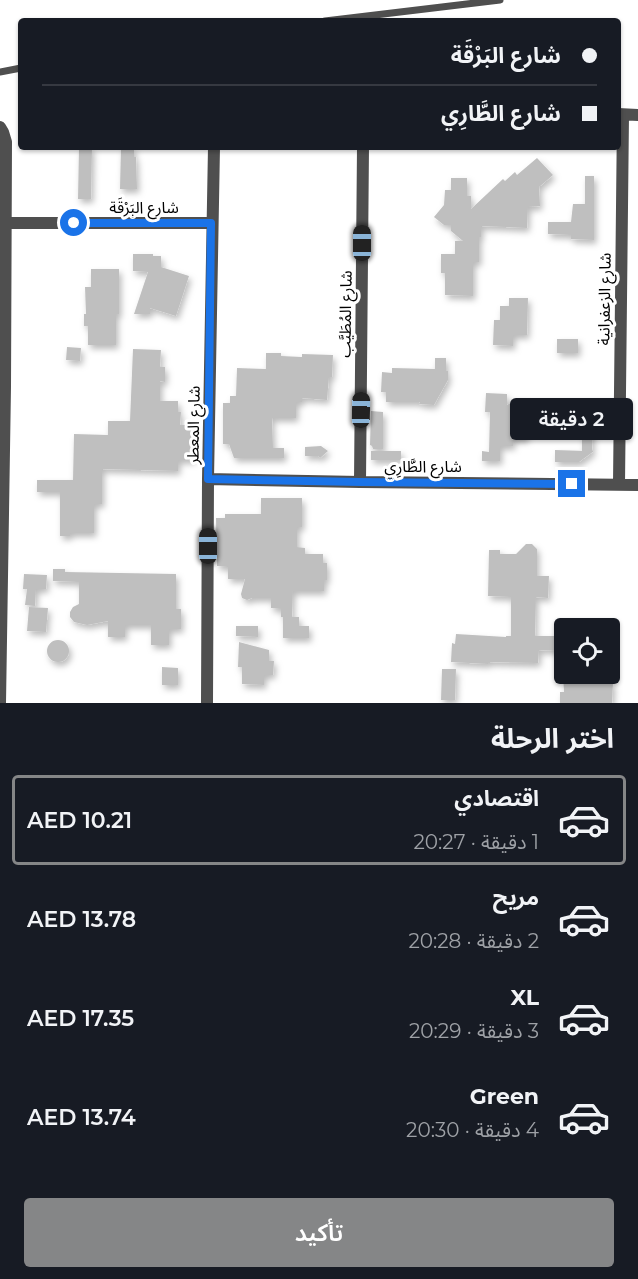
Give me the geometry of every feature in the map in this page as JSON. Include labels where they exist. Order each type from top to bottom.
[{"type":"street","points":[[621,115],[638,115]]},
{"type":"street","points":[[0,127],[6,142],[0,703]]},
{"type":"street","name":"شارع المعطر","points":[[207,703],[213,150]]},
{"type":"street","name":"شارع المُطَيَّب","points":[[360,482],[363,150]]},
{"type":"street","name":"شارع الزعفرانية","points":[[619,484],[621,150]]},
{"type":"street","name":"شارع البَرْقَة","points":[[5,224],[211,223]]},
{"type":"street","name":"شارع الطَّارِي","points":[[208,479],[638,485]]},
{"type":"lane","points":[[350,18],[500,0]]},
{"type":"lane","points":[[0,72],[18,69]]},
{"type":"building","points":[[79,150],[92,150],[91,199],[78,199]]},
{"type":"building","points":[[121,150],[134,150],[137,189],[120,189]]},
{"type":"building","points":[[537,158],[553,175],[539,187],[540,206],[528,207],[527,228],[481,226],[479,262],[473,262],[473,296],[445,295],[445,273],[441,273],[441,254],[455,254],[455,241],[463,241],[451,231],[451,225],[444,225],[434,217],[444,205],[445,190],[451,190],[451,178],[467,178],[467,196],[471,196],[471,209],[503,179],[505,181],[515,172],[517,175]]},
{"type":"building","points":[[585,176],[594,176],[594,240],[571,239],[571,235],[548,234],[548,222],[571,222],[573,204],[585,204]]},
{"type":"building","points":[[133,254],[161,256],[161,267],[189,276],[176,316],[150,308],[150,314],[134,314],[148,272],[133,271]]},
{"type":"building","points":[[91,269],[119,269],[116,345],[88,345],[88,326],[84,326],[85,287],[91,287]]},
{"type":"building","points":[[509,298],[528,298],[527,335],[513,335],[513,346],[493,345],[494,320],[500,320],[500,306],[509,306]]},
{"type":"building","points":[[557,339],[578,339],[578,353],[557,353]]},
{"type":"building","points":[[67,347],[81,348],[80,361],[66,360]]},
{"type":"building","points":[[133,349],[161,350],[160,367],[165,367],[165,382],[160,381],[160,401],[178,401],[178,412],[181,412],[180,425],[194,425],[193,460],[178,460],[178,471],[102,469],[102,504],[94,504],[94,533],[70,533],[70,536],[60,536],[60,492],[37,492],[37,480],[73,480],[74,434],[108,435],[108,421],[130,421]]},
{"type":"building","points":[[266,353],[302,357],[302,354],[333,355],[332,377],[329,377],[327,400],[302,398],[302,402],[296,402],[296,418],[272,418],[273,448],[284,448],[284,458],[234,458],[229,444],[223,444],[223,403],[230,403],[230,396],[236,396],[237,368],[266,369]]},
{"type":"building","points":[[435,358],[446,358],[448,380],[434,405],[419,404],[420,402],[386,402],[386,392],[381,392],[382,372],[392,373],[392,368],[435,369]]},
{"type":"building","points":[[486,393],[507,394],[507,405],[518,399],[528,403],[526,439],[513,439],[513,446],[500,446],[500,461],[482,461],[482,451],[489,452],[490,412],[485,412]]},
{"type":"building","points":[[371,411],[383,412],[383,449],[373,449],[370,445]]},
{"type":"building","points":[[582,426],[593,426],[592,451],[594,451],[579,462],[555,462],[555,450],[582,451]]},
{"type":"building","points":[[321,446],[328,451],[320,458],[305,456],[305,447]]},
{"type":"building","points":[[371,451],[401,451],[401,460],[371,460]]},
{"type":"building","points":[[261,498],[302,498],[302,527],[297,527],[297,547],[305,548],[305,554],[323,554],[323,563],[327,563],[327,580],[324,580],[324,591],[293,591],[292,617],[299,617],[299,626],[309,626],[309,638],[283,638],[281,609],[271,608],[271,598],[247,600],[242,598],[245,579],[228,579],[228,567],[217,566],[216,518],[225,518],[225,514],[261,514]]},
{"type":"building","points":[[526,544],[532,544],[537,549],[537,576],[549,576],[548,598],[536,597],[535,636],[554,636],[554,651],[539,650],[538,663],[451,662],[452,643],[455,644],[456,634],[511,636],[511,597],[488,596],[489,550],[500,550],[500,554],[516,554]]},
{"type":"building","points":[[53,569],[65,569],[65,572],[176,574],[176,609],[181,609],[181,629],[169,629],[169,645],[151,645],[151,625],[125,625],[125,637],[108,637],[108,621],[87,625],[74,622],[70,617],[70,612],[79,604],[79,582],[53,581]]},
{"type":"building","points":[[24,574],[47,575],[46,589],[36,589],[35,606],[25,605],[27,589],[23,589]]},
{"type":"building","points":[[29,607],[48,608],[46,632],[27,631]]},
{"type":"building","points":[[236,626],[258,626],[258,637],[236,636]]},
{"type":"building","points":[[58,640],[66,643],[69,651],[66,659],[58,662],[50,659],[47,651],[50,643]]},
{"type":"building","points":[[239,642],[269,650],[269,661],[274,661],[273,675],[264,675],[264,685],[242,684],[242,667],[238,667]]},
{"type":"building","points":[[162,667],[178,668],[178,685],[162,685]]},
{"type":"building","points":[[442,669],[456,669],[455,700],[441,700]]},
{"type":"building","points":[[564,684],[613,684],[612,703],[560,703],[560,692],[564,692]]},
{"type":"route","points":[[74,223],[211,223],[208,479],[572,484]]}]
